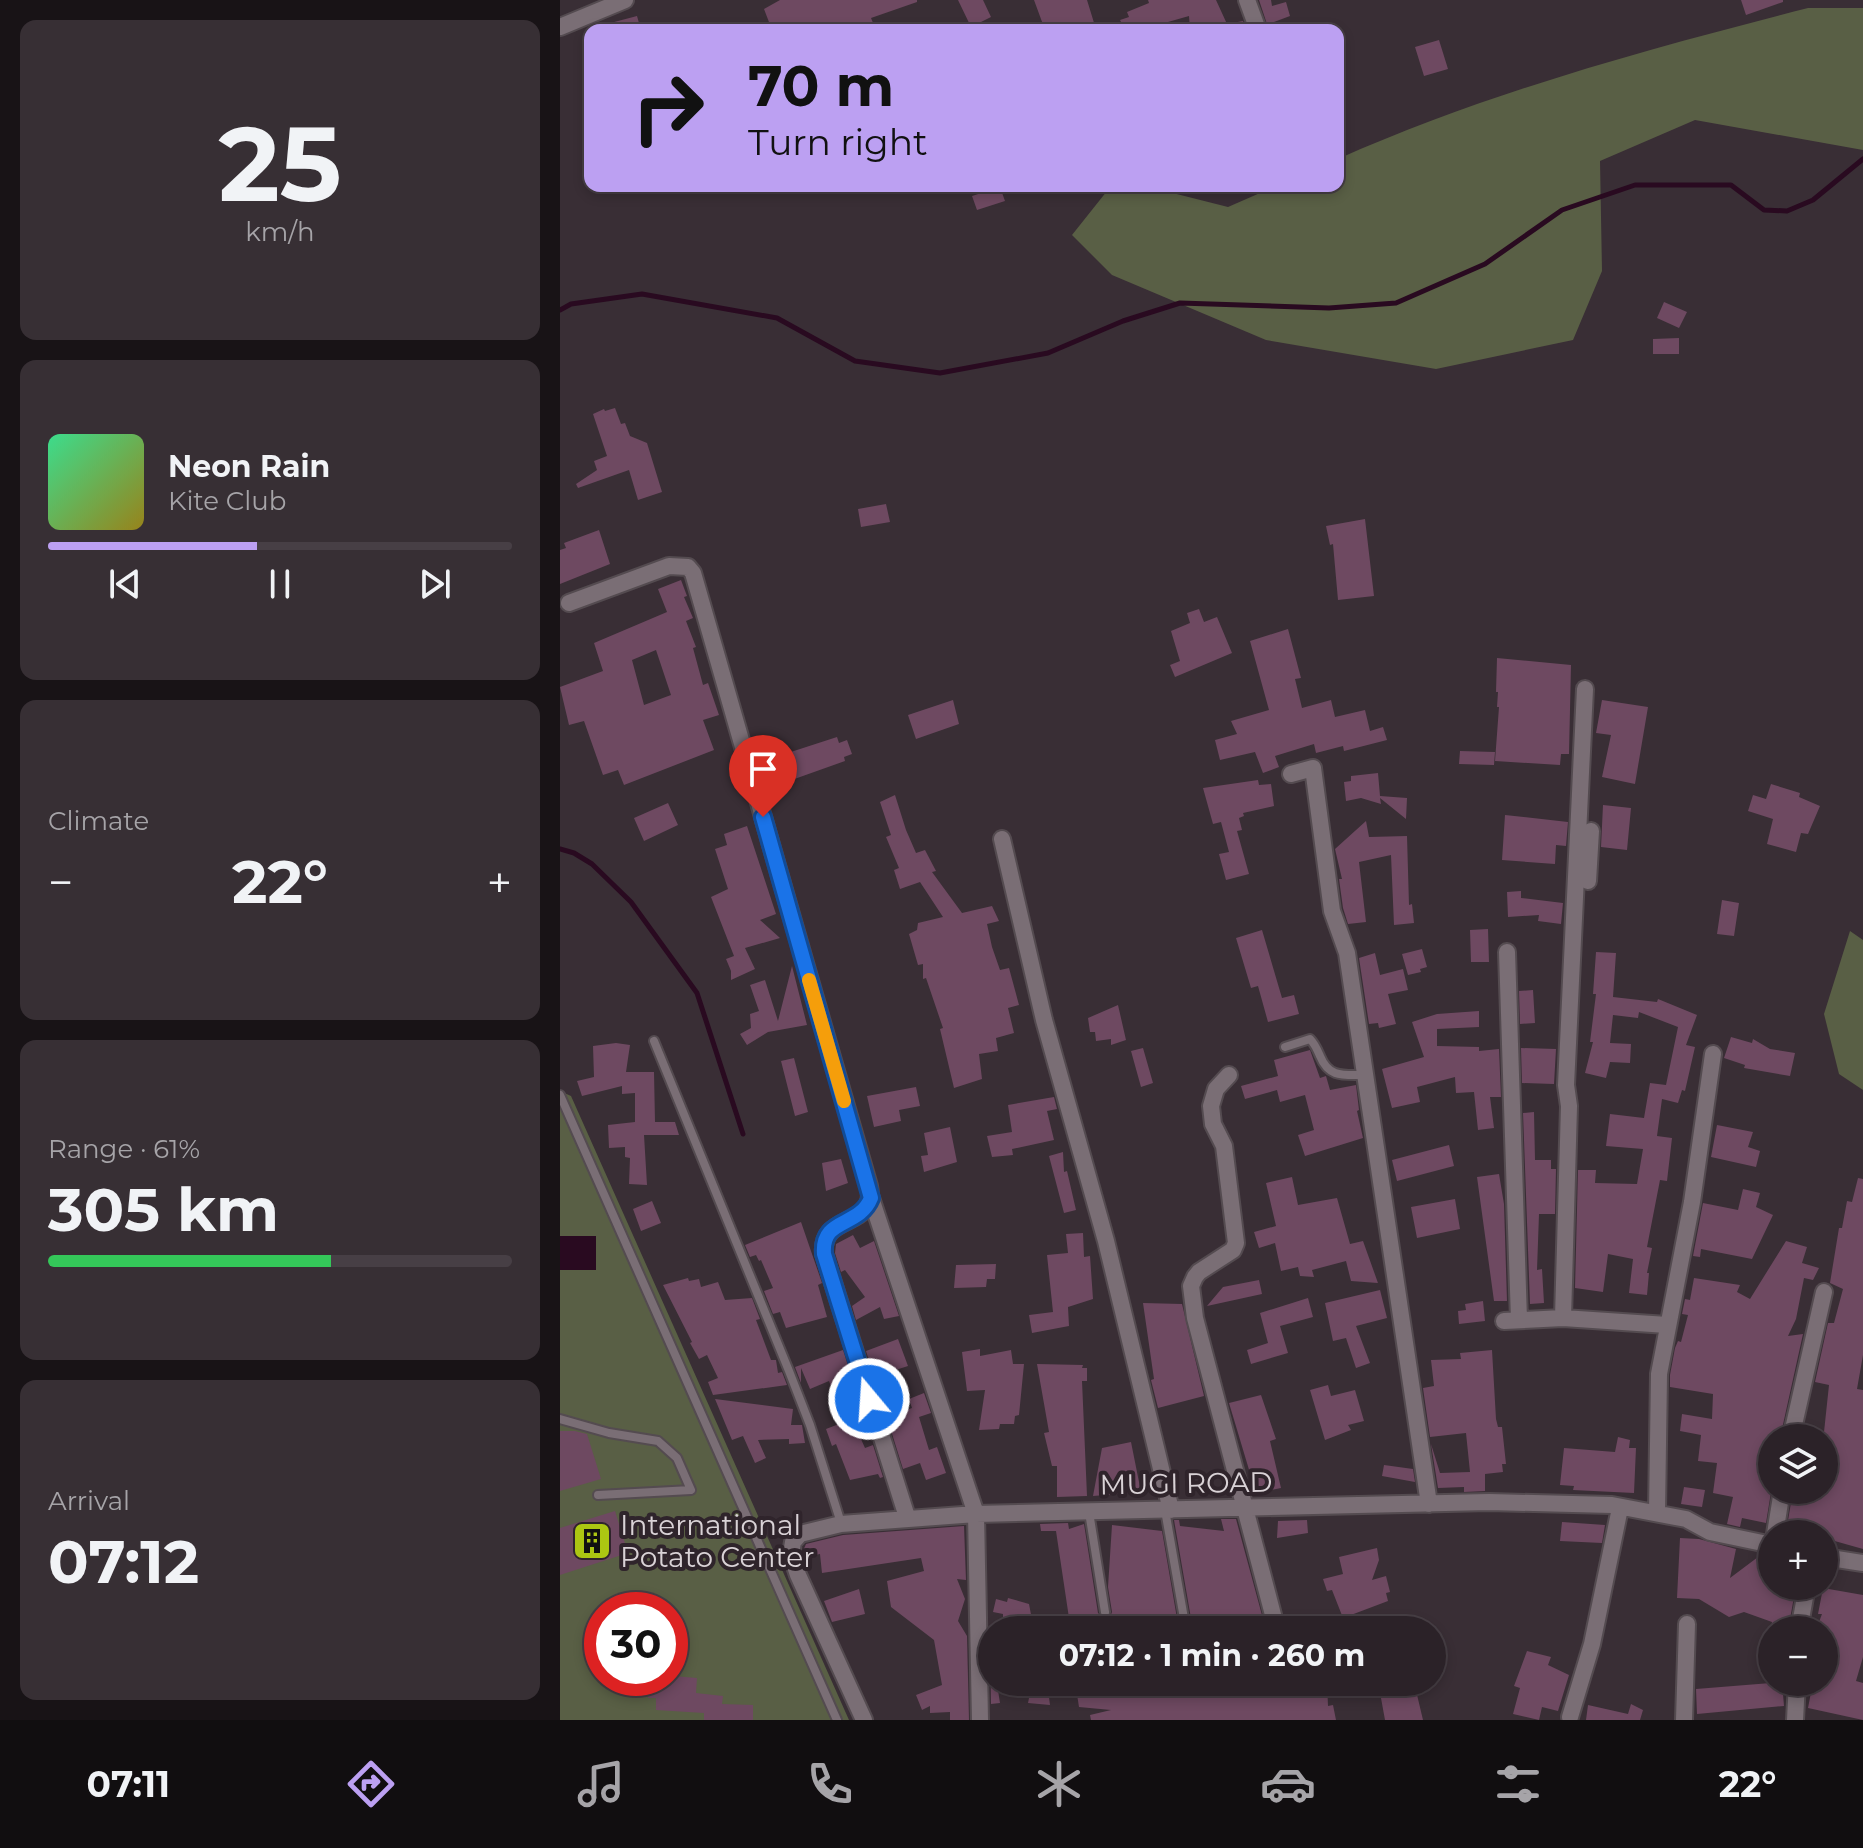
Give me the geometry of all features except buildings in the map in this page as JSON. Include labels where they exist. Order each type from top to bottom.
[{"type":"street","points":[[560,27],[625,0]]},
{"type":"street","points":[[1247,0],[1256,24]]},
{"type":"street","points":[[569,603],[669,566],[688,567],[693,573],[871,1198],[976,1514],[980,1720]]},
{"type":"street","points":[[1569,1106],[1566,1085],[1585,689]]},
{"type":"street","points":[[1291,774],[1313,768],[1332,911],[1347,953],[1429,1504]]},
{"type":"street","points":[[1563,1318],[1569,1106],[1576,1062],[1591,831]]},
{"type":"street","points":[[1002,839],[1044,1020],[1106,1241],[1168,1510]]},
{"type":"street","points":[[1507,952],[1512,1320],[1563,1318],[1667,1325]]},
{"type":"street","points":[[1657,1512],[1659,1374],[1692,1202],[1713,1054]]},
{"type":"street","points":[[1229,1075],[1216,1089],[1211,1106],[1213,1124],[1224,1146],[1236,1243],[1233,1250],[1199,1272],[1191,1286],[1195,1318],[1273,1616]]},
{"type":"street","points":[[871,1198],[867,1208],[859,1215],[830,1230],[823,1244],[824,1254],[907,1517]]},
{"type":"street","points":[[1794,1424],[1824,1292]]},
{"type":"street","name":"MUGI ROAD","points":[[864,1720],[791,1554],[793,1542],[800,1534],[841,1524],[976,1514],[1568,1503],[1657,1512],[1686,1519],[1710,1532],[1758,1542]]},
{"type":"street","points":[[1570,1717],[1592,1644],[1620,1508]]},
{"type":"street","points":[[1838,1559],[1863,1563]]},
{"type":"street","points":[[1684,1720],[1687,1624]]},
{"type":"street","points":[[1795,1720],[1796,1696]]},
{"type":"lane","points":[[1285,1047],[1310,1039],[1324,1067],[1338,1074],[1365,1075]]},
{"type":"lane","points":[[654,1041],[799,1394],[841,1524]]},
{"type":"lane","points":[[560,1095],[659,1313],[717,1456],[735,1489],[754,1538],[837,1720]]},
{"type":"lane","points":[[560,1419],[609,1433],[658,1441],[677,1458],[691,1490],[598,1495]]},
{"type":"lane","points":[[1168,1510],[1184,1616]]},
{"type":"lane","points":[[1088,1511],[1105,1612]]},
{"type":"green space","points":[[1808,8],[1863,8],[1863,150],[1695,120],[1600,161],[1602,271],[1573,340],[1436,369],[1266,340],[1112,275],[1072,235],[1106,192],[1169,192],[1228,207],[1262,192],[1344,192],[1344,156],[1511,93],[1688,39]]},
{"type":"green space","points":[[1850,931],[1863,940],[1863,1090],[1839,1074],[1824,1014]]},
{"type":"green space","points":[[560,1091],[571,1096],[849,1720],[560,1720]]},
{"type":"shaded area","points":[[560,1236],[596,1236],[596,1270],[560,1270]]},
{"type":"waterway","points":[[560,310],[571,304],[642,294],[777,318],[855,361],[940,373],[1048,353],[1123,321],[1180,303],[1329,308],[1396,303],[1485,264],[1562,210],[1635,185],[1731,185],[1764,210],[1787,211],[1813,200],[1863,159]]},
{"type":"waterway","points":[[560,849],[592,864],[631,902],[697,993],[743,1134]]},
{"type":"slow traffic","points":[[809,980],[844,1101]]},
{"type":"place","name":"International Potato Center","points":[[592,1541]]},
{"type":"route","points":[[763,817],[869,1186],[871,1198],[867,1208],[830,1230],[823,1244],[869,1399]]}]
